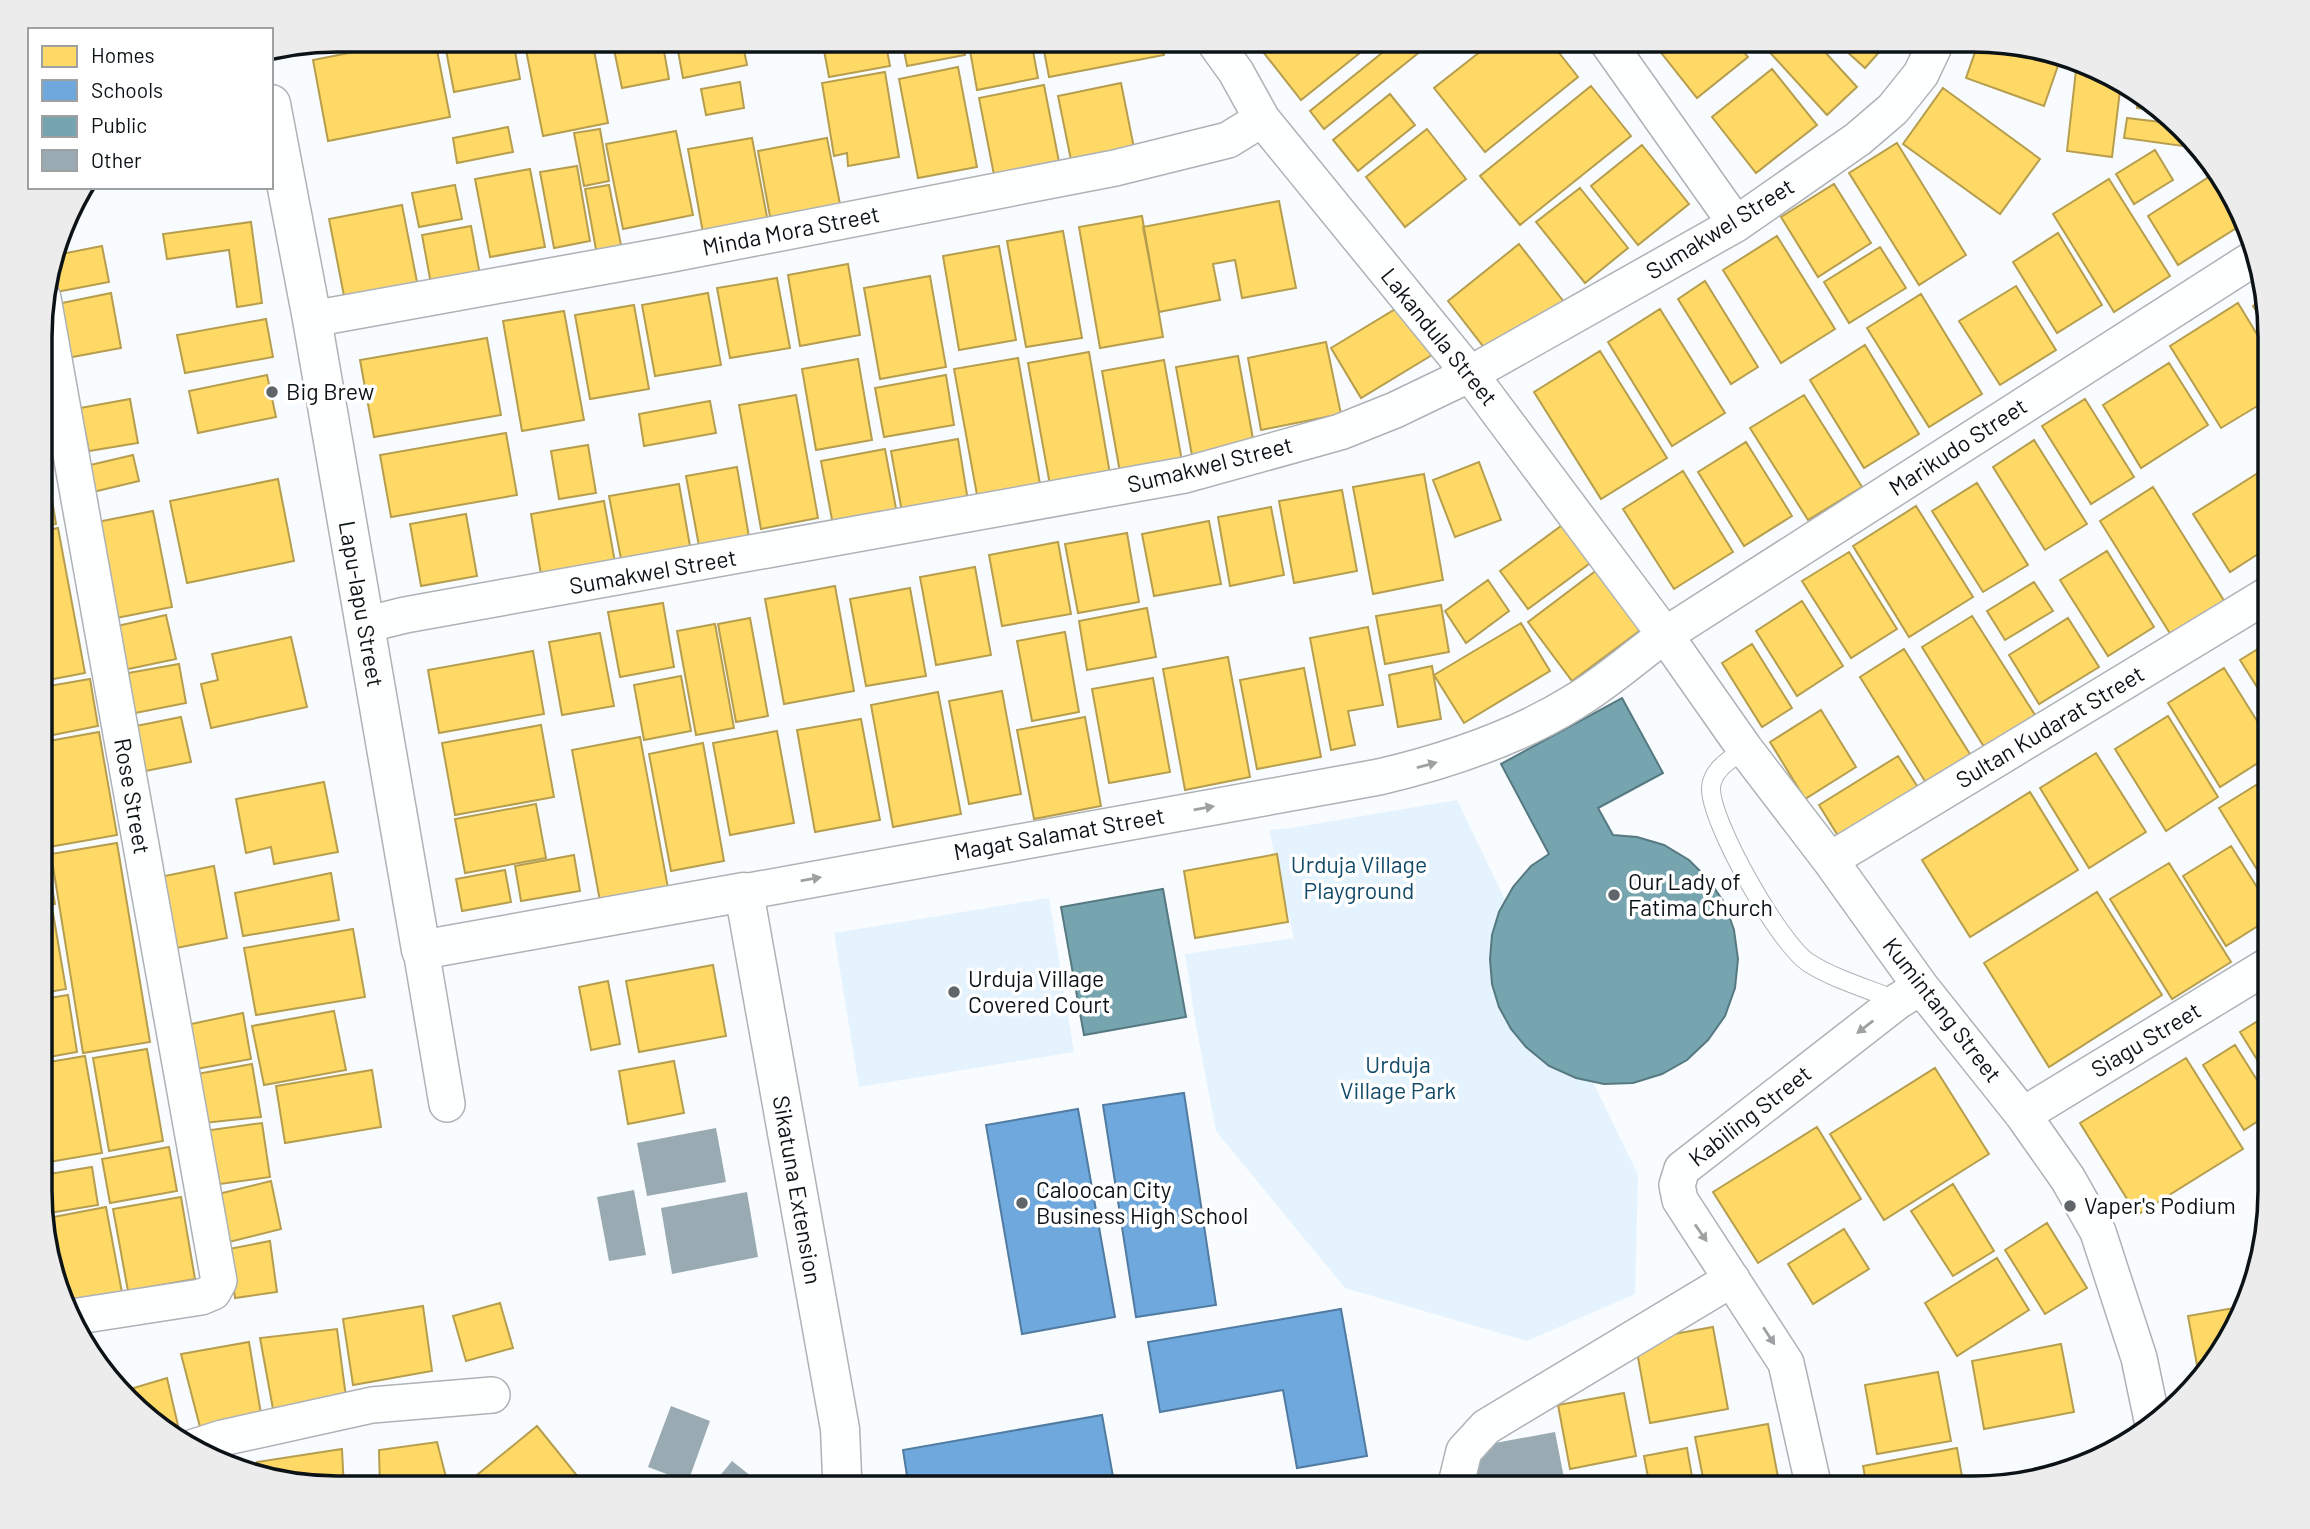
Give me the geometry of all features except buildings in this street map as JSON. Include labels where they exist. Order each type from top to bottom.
[{"type":"street","name":"Lakandula Street","points":[[1222,52],[1262,119],[1470,374],[1665,635]]},
{"type":"street","points":[[1614,52],[1736,224]]},
{"type":"street","name":"Sumakwel Street","points":[[365,625],[405,615],[1185,475],[1340,432],[1395,410],[1470,374],[1736,224],[1858,139],[1893,109],[1921,74],[1931,52]]},
{"type":"street","name":"Lapu-lapu Street","points":[[273,114],[312,319],[447,1104]]},
{"type":"street","name":"Minda Mora Street","points":[[312,319],[667,255],[1115,168],[1228,140],[1262,119]]},
{"type":"street","name":"Marikudo Street","points":[[1665,635],[2248,263]]},
{"type":"street","name":"Rose Street","points":[[52,348],[219,1281],[213,1292],[201,1297],[81,1316]]},
{"type":"street","name":"Sultan Kudarat Street","points":[[1830,860],[2258,601]]},
{"type":"street","name":"Kumintang Street","points":[[1665,635],[1745,749],[1830,860],[1909,994],[2024,1115],[2068,1179],[2098,1233],[2139,1358],[2151,1414]]},
{"type":"street","name":"Magat Salamat Street","points":[[421,950],[1379,777],[1433,764],[1535,724],[1565,707],[1665,635]]},
{"type":"street","name":"Sikatuna Extension","points":[[744,892],[840,1429],[842,1476]]},
{"type":"street","name":"Siagu Street","points":[[2024,1115],[2258,972]]},
{"type":"street","name":"Kabiling Street","points":[[1811,1476],[1786,1363],[1680,1200],[1677,1185],[1682,1168],[1909,994]]},
{"type":"street","points":[[1458,1476],[1464,1451],[1486,1427],[1732,1279]]},
{"type":"street","points":[[216,1449],[372,1405],[492,1395]]},
{"type":"lane","points":[[1745,749],[1716,772],[1711,787],[1717,819],[1765,907],[1796,951],[1809,962],[1909,994]]},
{"type":"green space","name":"Urduja Village Park","points":[[1457,800],[1638,1175],[1635,1294],[1527,1341],[1345,1288],[1216,1131],[1185,954],[1294,938],[1269,830]]},
{"type":"green space","name":"Urduja Village Covered Court","points":[[1049,898],[1074,1052],[859,1087],[834,933]]},
{"type":"place","name":"Big Brew","points":[[272,392]]},
{"type":"place","name":"Our Lady of Fatima Church","points":[[1614,895]]},
{"type":"place","name":"Urduja Village Covered Court","points":[[954,992]]},
{"type":"place","name":"Caloocan City Business High School","points":[[1022,1203]]},
{"type":"place","name":"Vaper's Podium","points":[[2070,1206]]},
{"type":"park label","name":"Urduja Village Playground","points":[[1359,878]]}]
